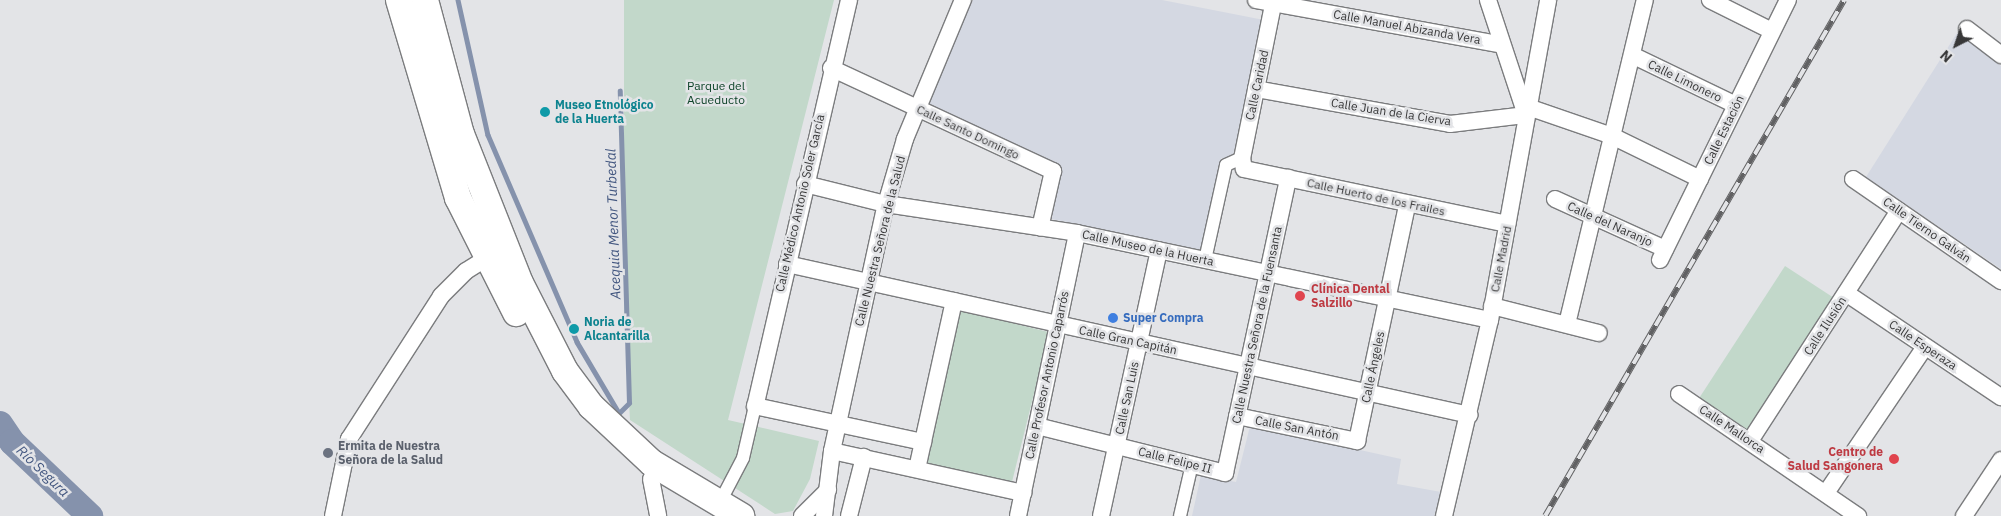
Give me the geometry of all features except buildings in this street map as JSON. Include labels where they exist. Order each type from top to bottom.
[{"type":"main road","points":[[398,0],[438,141],[487,258],[559,387],[586,421],[650,479],[722,512]]},
{"type":"main road","points":[[425,0],[461,134],[520,283],[565,371],[622,437],[722,512]]},
{"type":"street","name":"Calle Médico Antonio Soler García","points":[[755,406],[831,68],[850,0]]},
{"type":"street","name":"Calle Nuestra Señora de la Salud","points":[[824,516],[832,450],[886,204],[918,108],[963,0]]},
{"type":"street","name":"Calle Manuel Abizanda Vera","points":[[1256,0],[1274,1],[1499,44]]},
{"type":"street","points":[[1488,0],[1499,44],[1527,111],[1612,136],[1700,179]]},
{"type":"street","name":"Calle Madrid","points":[[1444,516],[1469,415],[1491,313],[1548,0]]},
{"type":"street","points":[[1567,324],[1612,136],[1634,56],[1645,0]]},
{"type":"street","points":[[1710,0],[1772,31]]},
{"type":"street","name":"Calle Estación","points":[[1663,254],[1788,0]]},
{"type":"street","name":"Calle Caridad","points":[[1243,164],[1274,1]]},
{"type":"street","points":[[1967,29],[2001,55]]},
{"type":"street","name":"Calle Limonero","points":[[1634,56],[1736,105]]},
{"type":"street","name":"Calle Santo Domingo","points":[[831,68],[1052,171],[1040,228]]},
{"type":"street","name":"Calle Juan de la Cierva","points":[[1256,89],[1450,124],[1527,111]]},
{"type":"street","points":[[1204,260],[1226,165],[1243,164]]},
{"type":"street","name":"Calle Huerto de los Frailes","points":[[1243,164],[1288,178],[1407,205],[1507,224]]},
{"type":"street","name":"Calle Nuestra Señora de la Fuensanta","points":[[1225,473],[1288,178]]},
{"type":"street","name":"Calle Tierno Galván","points":[[1853,179],[2001,281]]},
{"type":"street","name":"Calle Museo de la Huerta","points":[[805,184],[886,204],[1077,233],[1387,299],[1567,324],[1600,333]]},
{"type":"street","name":"Calle del Naranjo","points":[[1556,199],[1663,254]]},
{"type":"street","name":"Calle Ángeles","points":[[1357,440],[1407,205]]},
{"type":"street","name":"Calle Ilusión","points":[[1750,441],[1899,211]]},
{"type":"street","name":"Calle Profesor Antonio Caparrós","points":[[1018,516],[1077,233]]},
{"type":"street","name":"Calle San Luis","points":[[1101,516],[1158,250]]},
{"type":"street","points":[[332,516],[349,439],[440,296],[466,270],[487,258]]},
{"type":"street","name":"Calle Gran Capitán","points":[[787,264],[1469,415]]},
{"type":"street","name":"Calle Esperaza","points":[[1846,293],[2001,397]]},
{"type":"street","points":[[917,469],[954,301]]},
{"type":"street","points":[[1826,492],[1926,347]]},
{"type":"street","name":"Calle Mallorca","points":[[1679,394],[1826,492],[1858,516]]},
{"type":"street","points":[[722,512],[742,458],[755,406],[923,442]]},
{"type":"street","name":"Calle San Antón","points":[[1237,416],[1357,440]]},
{"type":"street","name":"Calle Felipe II","points":[[1037,426],[1225,473]]},
{"type":"street","points":[[832,450],[1023,493]]},
{"type":"street","points":[[849,516],[864,457]]},
{"type":"street","points":[[1964,516],[2001,460]]},
{"type":"street","points":[[1180,516],[1192,464]]},
{"type":"street","points":[[650,479],[658,516]]},
{"type":"street","points":[[802,516],[828,490]]},
{"type":"shaded area","points":[[973,0],[1162,0],[1264,20],[1232,160],[1221,158],[1202,250],[1052,219],[1059,170],[926,104]]},
{"type":"shaded area","points":[[1957,33],[2001,66],[2001,269],[1866,177]]},
{"type":"shaded area","points":[[1250,426],[1401,459],[1397,484],[1441,492],[1434,516],[1192,516],[1201,475],[1236,482]]},
{"type":"green space","name":"Parque del Acueducto","points":[[624,0],[834,0],[728,420],[819,441],[810,479],[793,511],[775,514],[630,420],[624,308]]},
{"type":"green space","points":[[1785,266],[1834,298],[1748,431],[1698,399]]},
{"type":"green space","points":[[960,310],[1049,332],[1010,488],[921,466]]},
{"type":"waterway","name":"Acequia Menor Turbedal","points":[[458,0],[488,135],[577,342],[619,413],[629,403],[620,91]]},
{"type":"waterway","name":"Río Segura","points":[[0,424],[12,442],[90,516]]},
{"type":"railway","points":[[1545,516],[1844,0]]},
{"type":"place","name":"Museo Etnológico de la Huerta","points":[[545,112]]},
{"type":"place","name":"Clínica Dental Salzillo","points":[[1300,296]]},
{"type":"place","name":"Super Compra","points":[[1113,318]]},
{"type":"place","name":"Noria de Alcantarilla","points":[[574,329]]},
{"type":"place","name":"Ermita de Nuestra Señora de la Salud","points":[[328,453]]},
{"type":"place","name":"Centro de Salud Sangonera","points":[[1894,459]]}]
